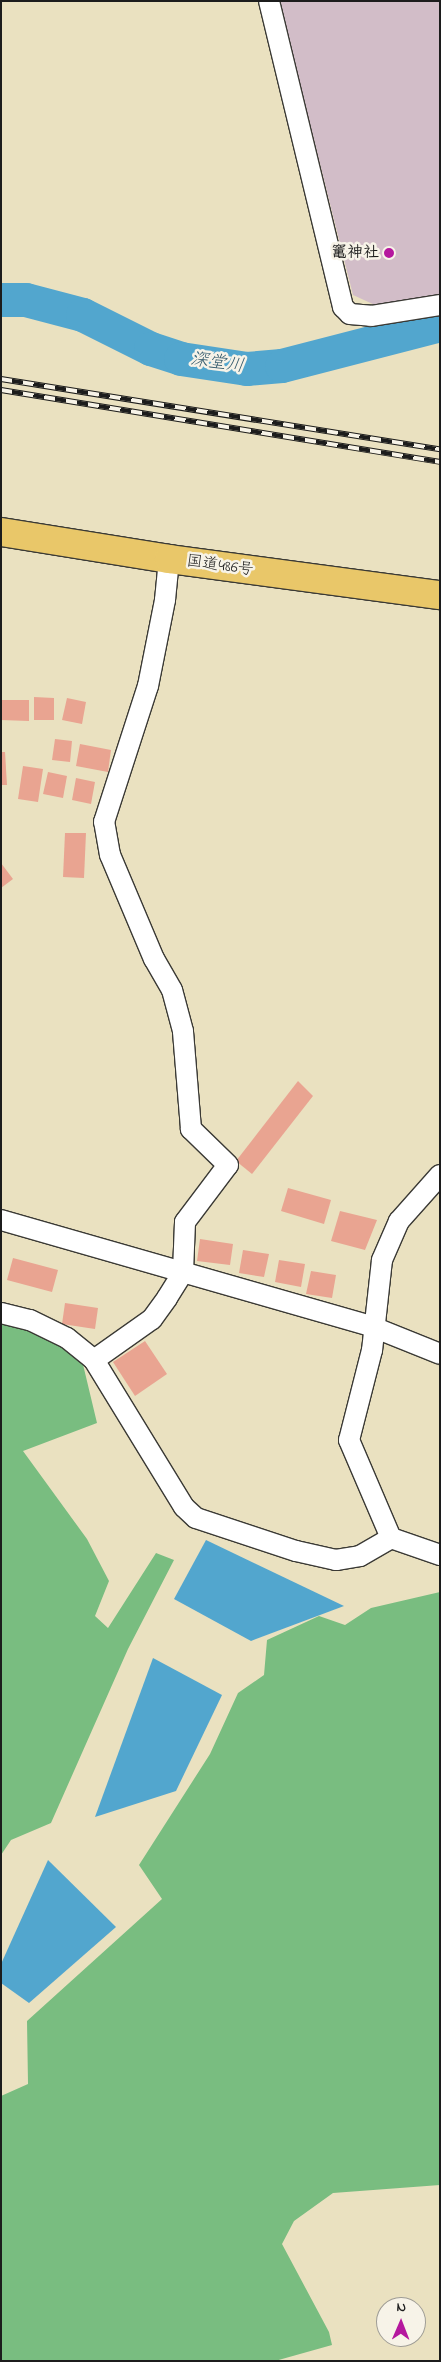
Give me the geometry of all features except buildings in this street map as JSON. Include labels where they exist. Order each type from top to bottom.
[{"type":"highway","name":"国道486号","points":[[1,532],[169,559],[440,595]]},
{"type":"street","points":[[269,1],[343,307],[350,314],[371,316],[440,305]]},
{"type":"street","points":[[94,1360],[152,1318],[183,1272],[185,1222],[228,1165],[191,1129],[183,1031],[172,990],[154,959],[110,855],[104,822],[148,686],[165,600],[169,559]]},
{"type":"street","points":[[440,1175],[399,1221],[382,1260],[373,1327],[372,1350],[349,1440],[392,1538],[440,1555]]},
{"type":"street","points":[[1,1220],[373,1327],[440,1354]]},
{"type":"street","points":[[1,1313],[30,1320],[67,1338],[94,1360],[184,1507],[196,1518],[296,1551],[336,1560],[360,1556],[392,1538]]},
{"type":"shaded area","points":[[279,1],[440,1],[440,295],[375,305],[353,295]]},
{"type":"green space","points":[[1,1320],[29,1327],[81,1356],[97,1423],[23,1451],[87,1539],[109,1581],[95,1616],[108,1628],[156,1553],[174,1560],[128,1649],[51,1823],[11,1840],[1,1855]]},
{"type":"green space","points":[[440,1592],[440,2185],[333,2193],[294,2221],[282,2244],[329,2332],[332,2345],[275,2361],[1,2361],[1,2096],[28,2084],[27,2021],[162,1899],[139,1865],[210,1754],[238,1693],[264,1675],[267,1640],[319,1616],[345,1625],[371,1608]]},
{"type":"water","points":[[206,1540],[344,1606],[251,1641],[174,1599]]},
{"type":"water","points":[[153,1658],[222,1695],[176,1791],[95,1817]]},
{"type":"water","points":[[48,1860],[116,1927],[29,2003],[1,1983],[1,1964]]},
{"type":"waterway","name":"深堂川","points":[[1,300],[26,300],[83,315],[151,349],[181,359],[247,369],[282,366],[440,325]]},
{"type":"railway","points":[[1,379],[440,449]]},
{"type":"railway","points":[[1,390],[440,462]]},
{"type":"place","name":"竃神社","points":[[389,253]]}]
